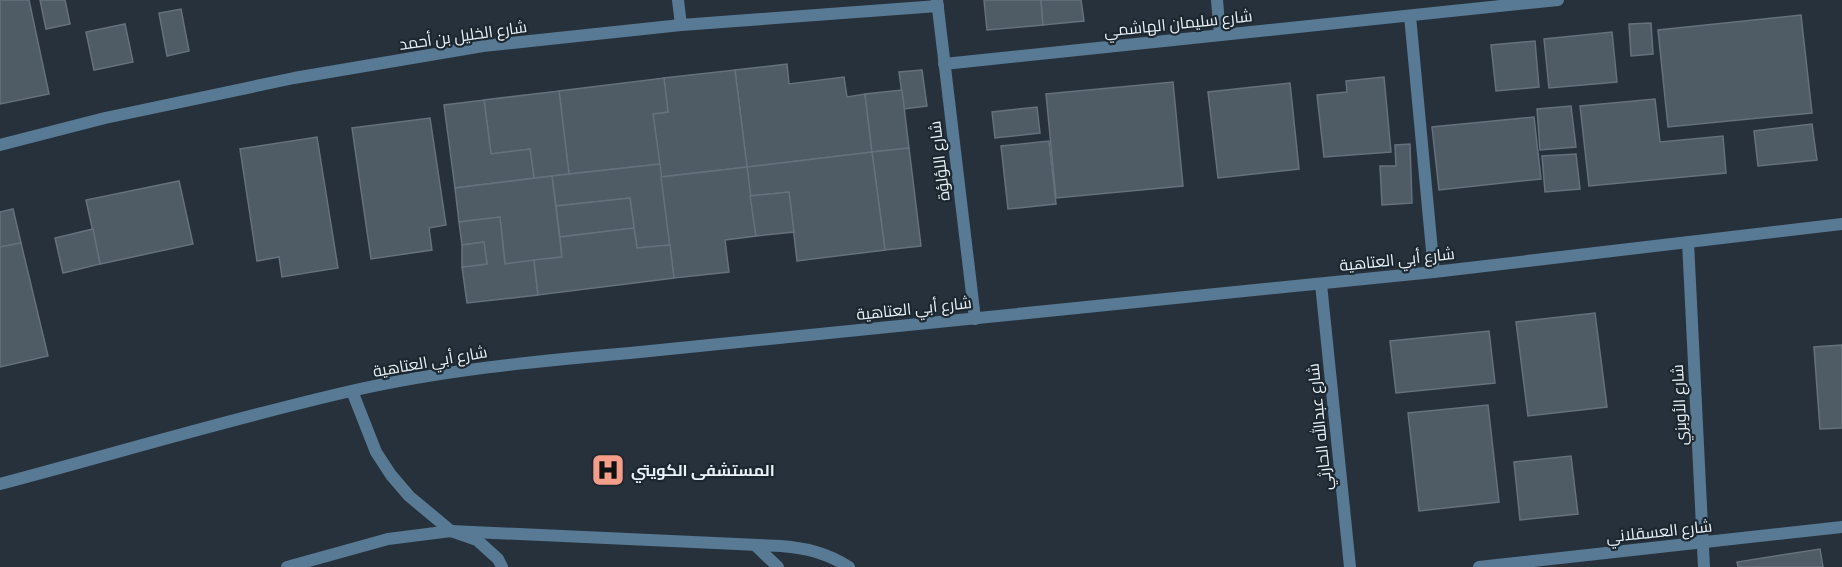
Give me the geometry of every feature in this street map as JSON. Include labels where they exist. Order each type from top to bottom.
[{"type":"street","points":[[678,0],[681,25]]},
{"type":"street","points":[[1217,0],[1220,35]]},
{"type":"street","name":"شارع سليمان الهاشمي","points":[[944,64],[1410,16],[1486,4],[1558,0]]},
{"type":"street","name":"شارع الخليل بن أحمد","points":[[0,145],[105,118],[294,78],[483,46],[681,25],[937,3]]},
{"type":"street","name":"شارع اللؤلؤة","points":[[937,3],[975,318]]},
{"type":"street","points":[[1410,16],[1434,272]]},
{"type":"street","name":"شارع أبي العتاهية","points":[[0,484],[352,391],[444,374],[537,361],[1434,272],[1842,224]]},
{"type":"street","name":"شارع الأوبزي","points":[[1688,242],[1704,567]]},
{"type":"street","name":"شارع عبدالله الحارثي","points":[[1321,284],[1350,567]]},
{"type":"street","points":[[352,391],[376,452],[391,475],[409,496],[451,531],[477,540],[498,559],[502,567]]},
{"type":"street","name":"شارع العسقلاني","points":[[1479,567],[1842,527]]},
{"type":"street","points":[[287,567],[388,539],[451,531],[805,548],[827,554],[849,567]]},
{"type":"street","points":[[754,545],[778,567]]},
{"type":"building","points":[[0,0],[29,0],[49,94],[0,104]]},
{"type":"building","points":[[40,0],[65,0],[70,24],[46,29]]},
{"type":"building","points":[[984,0],[1041,0],[1043,25],[987,30]]},
{"type":"building","points":[[1041,0],[1081,0],[1084,21],[1043,25]]},
{"type":"building","points":[[181,9],[189,51],[167,56],[159,13]]},
{"type":"building","points":[[1801,15],[1812,113],[1668,127],[1658,30]]},
{"type":"building","points":[[1651,23],[1653,54],[1631,56],[1629,24]]},
{"type":"building","points":[[125,24],[133,62],[94,70],[86,32]]},
{"type":"building","points":[[1612,32],[1617,82],[1549,88],[1544,39]]},
{"type":"building","points":[[1535,41],[1539,87],[1496,91],[1491,45]]},
{"type":"building","points":[[787,64],[789,84],[844,77],[847,97],[865,94],[872,152],[747,167],[735,70]]},
{"type":"building","points":[[735,70],[747,167],[661,177],[653,114],[668,112],[664,78]]},
{"type":"building","points":[[922,70],[927,106],[904,109],[899,72]]},
{"type":"building","points":[[1384,77],[1391,152],[1324,157],[1317,95],[1347,92],[1346,81]]},
{"type":"building","points":[[664,78],[668,112],[653,114],[660,164],[569,174],[559,91]]},
{"type":"building","points":[[1173,82],[1183,186],[1056,198],[1046,94]]},
{"type":"building","points":[[1290,83],[1299,169],[1218,178],[1208,92]]},
{"type":"building","points":[[902,90],[909,148],[872,152],[865,94]]},
{"type":"building","points":[[559,91],[569,174],[534,178],[530,149],[491,154],[484,100]]},
{"type":"building","points":[[1655,99],[1660,142],[1723,136],[1726,173],[1589,186],[1580,106]]},
{"type":"building","points":[[484,100],[491,154],[530,149],[534,178],[455,188],[444,105]]},
{"type":"building","points":[[1571,106],[1576,147],[1540,150],[1537,109]]},
{"type":"building","points":[[1037,107],[1040,133],[995,138],[992,112]]},
{"type":"building","points":[[1534,117],[1541,179],[1439,190],[1432,127]]},
{"type":"building","points":[[430,118],[446,225],[429,228],[432,250],[371,259],[352,128]]},
{"type":"building","points":[[1812,124],[1817,160],[1758,166],[1754,131]]},
{"type":"building","points":[[317,137],[338,268],[282,277],[279,257],[257,261],[240,149]]},
{"type":"building","points":[[1049,141],[1056,204],[1008,209],[1001,146]]},
{"type":"building","points":[[1410,144],[1412,203],[1382,205],[1380,166],[1396,166],[1395,145]]},
{"type":"building","points":[[909,148],[921,246],[885,250],[872,152]]},
{"type":"building","points":[[872,152],[885,250],[797,261],[789,192],[750,196],[747,167]]},
{"type":"building","points":[[1576,154],[1580,189],[1545,192],[1542,156]]},
{"type":"building","points":[[660,164],[670,245],[637,248],[630,198],[556,206],[552,176]]},
{"type":"building","points":[[747,167],[756,236],[725,240],[729,272],[674,278],[661,177]]},
{"type":"building","points":[[552,176],[562,257],[505,264],[500,217],[459,222],[455,188]]},
{"type":"building","points":[[179,181],[193,244],[100,264],[86,200]]},
{"type":"building","points":[[789,192],[794,232],[756,236],[750,196]]},
{"type":"building","points":[[630,198],[634,228],[560,237],[556,206]]},
{"type":"building","points":[[13,209],[21,243],[0,247],[0,212]]},
{"type":"building","points":[[500,217],[505,264],[534,260],[538,295],[467,303],[462,267],[487,264],[484,242],[462,245],[459,222]]},
{"type":"building","points":[[634,228],[637,248],[670,245],[674,278],[538,295],[534,260],[562,257],[560,237]]},
{"type":"building","points":[[93,229],[100,264],[63,273],[55,238]]},
{"type":"building","points":[[484,242],[487,264],[462,267],[462,245]]},
{"type":"building","points":[[21,243],[48,356],[0,367],[0,247]]},
{"type":"building","points":[[1595,313],[1607,407],[1528,416],[1516,322]]},
{"type":"building","points":[[1489,331],[1495,383],[1396,393],[1390,341]]},
{"type":"building","points":[[1842,345],[1842,428],[1820,429],[1814,347]]},
{"type":"building","points":[[1488,405],[1499,502],[1419,511],[1408,413]]},
{"type":"building","points":[[1571,456],[1578,514],[1520,520],[1514,462]]},
{"type":"building","points":[[1820,549],[1823,567],[1738,567],[1737,562]]},
{"type":"place","name":"المستشفى الكويتي","points":[[608,470]]}]
